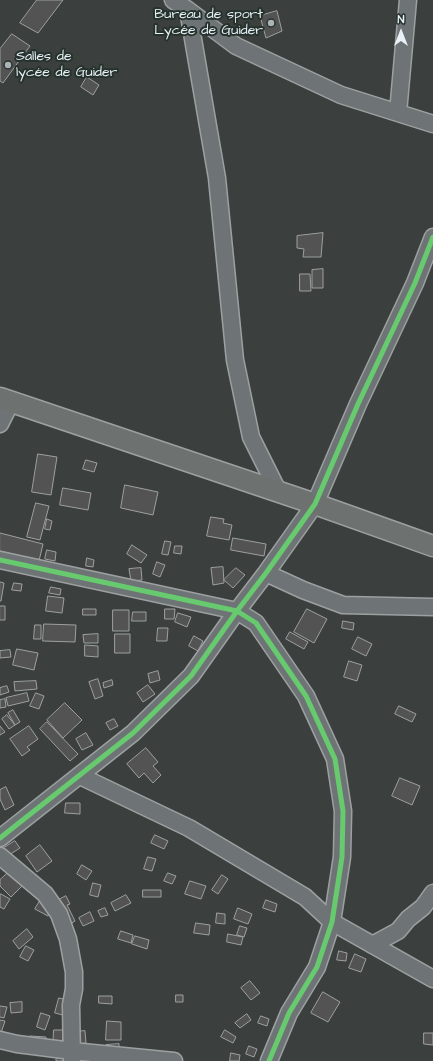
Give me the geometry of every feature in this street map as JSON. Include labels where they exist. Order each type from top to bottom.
[{"type":"main road","points":[[6,400],[278,491],[433,546]]},
{"type":"street","points":[[173,0],[236,46],[341,95],[433,124]]},
{"type":"street","points":[[398,113],[408,0]]},
{"type":"street","points":[[188,10],[217,178],[235,360],[251,437],[278,491]]},
{"type":"street","points":[[0,838],[133,733],[191,676],[266,573],[315,504],[358,404],[415,283],[433,237]]},
{"type":"street","points":[[0,424],[6,400]]},
{"type":"street","points":[[0,560],[237,611],[256,623],[306,696],[335,759],[343,811],[342,857],[332,922],[317,967],[289,1013],[269,1061]]},
{"type":"street","points":[[266,573],[303,590],[343,604],[433,607]]},
{"type":"street","points":[[80,776],[189,828],[305,897],[332,922],[433,978]]},
{"type":"street","points":[[0,856],[45,894],[59,914],[68,939],[74,972],[74,989],[71,1005],[72,1056]]},
{"type":"street","points":[[372,945],[398,931],[408,919],[423,907],[433,893]]},
{"type":"street","points":[[0,1040],[72,1056],[174,1061]]},
{"type":"building","name":"Salles de lycée de Guider","points":[[37,0],[63,0],[38,33],[20,23]]},
{"type":"building","name":"Bureau de sport Lycée de Guider","points":[[277,11],[282,31],[266,38],[260,16]]},
{"type":"building","name":"Salles de lycée de Guider","points":[[12,34],[30,46],[3,83],[0,81],[0,49]]},
{"type":"building","points":[[87,77],[99,85],[93,95],[81,87]]},
{"type":"building","points":[[323,233],[321,257],[303,257],[304,249],[297,248],[297,236]]},
{"type":"building","points":[[323,269],[323,288],[312,288],[312,270]]},
{"type":"building","points":[[300,274],[310,274],[311,291],[300,291]]},
{"type":"building","points":[[38,454],[57,457],[51,495],[32,492]]},
{"type":"building","points":[[86,460],[97,463],[94,472],[83,469]]},
{"type":"building","points":[[125,485],[158,492],[153,515],[121,508]]},
{"type":"building","points":[[63,488],[91,493],[88,510],[60,505]]},
{"type":"building","points":[[36,503],[49,506],[40,540],[27,537]]},
{"type":"building","points":[[211,517],[224,519],[223,523],[232,525],[229,540],[207,536]]},
{"type":"building","points":[[47,519],[52,521],[50,530],[45,529]]},
{"type":"building","points":[[0,533],[43,544],[39,561],[0,551]]},
{"type":"building","points":[[233,538],[266,544],[264,556],[231,550]]},
{"type":"building","points":[[165,541],[171,542],[168,555],[162,554]]},
{"type":"building","points":[[132,545],[147,555],[141,563],[127,554]]},
{"type":"building","points":[[175,546],[182,546],[181,554],[174,553]]},
{"type":"building","points":[[47,550],[56,552],[55,561],[45,559]]},
{"type":"building","points":[[87,558],[94,560],[93,567],[86,566]]},
{"type":"building","points":[[157,562],[165,565],[160,577],[153,574]]},
{"type":"building","points":[[223,567],[224,583],[213,585],[211,568]]},
{"type":"building","points":[[141,568],[142,580],[131,581],[129,569]]},
{"type":"building","points":[[236,568],[245,575],[233,588],[224,580]]},
{"type":"building","points":[[0,582],[4,583],[1,601],[0,601]]},
{"type":"building","points":[[14,583],[22,584],[21,591],[12,590]]},
{"type":"building","points":[[51,587],[61,589],[60,595],[49,593]]},
{"type":"building","points":[[48,596],[64,598],[62,613],[46,611]]},
{"type":"building","points":[[0,606],[5,606],[5,620],[0,620]]},
{"type":"building","points":[[83,609],[96,609],[96,615],[83,615]]},
{"type":"building","points":[[165,609],[175,609],[174,619],[165,619]]},
{"type":"building","points":[[307,609],[327,619],[314,643],[294,632]]},
{"type":"building","points":[[113,610],[129,610],[129,631],[113,631]]},
{"type":"building","points":[[133,612],[146,612],[146,621],[132,621]]},
{"type":"building","points":[[178,613],[191,617],[187,627],[175,622]]},
{"type":"building","points":[[343,621],[354,623],[353,630],[342,628]]},
{"type":"building","points":[[44,624],[76,625],[75,642],[43,641]]},
{"type":"building","points":[[35,625],[41,625],[41,639],[34,639]]},
{"type":"building","points":[[158,628],[168,628],[167,641],[157,641]]},
{"type":"building","points":[[290,632],[308,642],[304,649],[286,639]]},
{"type":"building","points":[[98,634],[98,643],[84,643],[83,635]]},
{"type":"building","points":[[115,634],[130,634],[130,653],[115,653]]},
{"type":"building","points":[[194,636],[203,641],[198,651],[189,646]]},
{"type":"building","points":[[358,637],[372,644],[366,656],[352,649]]},
{"type":"building","points":[[85,645],[98,646],[98,657],[85,656]]},
{"type":"building","points":[[17,649],[38,653],[34,670],[13,665]]},
{"type":"building","points":[[10,650],[11,657],[0,658],[0,651]]},
{"type":"building","points":[[349,661],[362,665],[357,681],[344,677]]},
{"type":"building","points":[[158,671],[160,680],[150,683],[148,674]]},
{"type":"building","points":[[98,679],[103,696],[95,699],[89,682]]},
{"type":"building","points":[[112,680],[113,685],[104,688],[103,683]]},
{"type":"building","points":[[36,681],[37,689],[15,691],[14,682]]},
{"type":"building","points":[[148,685],[155,694],[143,702],[137,693]]},
{"type":"building","points":[[7,686],[9,692],[0,695],[0,688]]},
{"type":"building","points":[[27,693],[29,701],[8,706],[6,698]]},
{"type":"building","points":[[36,693],[44,696],[39,709],[30,706]]},
{"type":"building","points":[[5,699],[6,707],[0,708],[0,700]]},
{"type":"building","points":[[65,703],[82,720],[63,738],[47,720]]},
{"type":"building","points":[[399,706],[416,714],[412,722],[395,714]]},
{"type":"building","points":[[13,710],[20,722],[15,725],[8,713]]},
{"type":"building","points":[[7,715],[15,725],[9,729],[2,719]]},
{"type":"building","points":[[114,719],[118,726],[110,730],[106,723]]},
{"type":"building","points":[[47,722],[78,754],[70,761],[40,729]]},
{"type":"building","points":[[0,726],[5,732],[0,735]]},
{"type":"building","points":[[29,726],[38,739],[27,747],[30,750],[22,756],[10,739]]},
{"type":"building","points":[[86,733],[93,745],[82,750],[76,739]]},
{"type":"building","points":[[146,748],[158,762],[153,766],[161,775],[153,783],[144,773],[139,778],[127,764]]},
{"type":"building","points":[[400,778],[420,786],[412,805],[392,796]]},
{"type":"building","points":[[6,787],[14,805],[5,810],[0,799],[0,790]]},
{"type":"building","points":[[66,803],[80,803],[80,814],[65,813]]},
{"type":"building","points":[[155,835],[168,841],[164,849],[151,843]]},
{"type":"building","points":[[15,841],[20,848],[9,855],[4,848]]},
{"type":"building","points":[[40,845],[52,861],[37,872],[26,856]]},
{"type":"building","points":[[148,857],[156,859],[152,871],[144,869]]},
{"type":"building","points":[[82,865],[92,871],[86,880],[77,874]]},
{"type":"building","points":[[10,871],[23,885],[11,897],[0,886],[0,880]]},
{"type":"building","points":[[168,873],[176,876],[172,884],[164,881]]},
{"type":"building","points":[[222,875],[228,879],[218,894],[212,890]]},
{"type":"building","points":[[190,881],[206,886],[201,899],[185,894]]},
{"type":"building","points":[[93,883],[101,885],[98,897],[90,895]]},
{"type":"building","points":[[143,890],[161,890],[161,897],[143,897]]},
{"type":"building","points":[[1,894],[10,899],[4,909],[0,907]]},
{"type":"building","points":[[126,895],[131,903],[115,911],[111,903]]},
{"type":"building","points":[[66,896],[70,904],[67,905],[75,921],[70,924],[57,901]]},
{"type":"building","points":[[266,900],[277,904],[275,912],[263,908]]},
{"type":"building","points":[[40,901],[52,908],[48,916],[35,909]]},
{"type":"building","points":[[105,908],[108,915],[101,917],[98,911]]},
{"type":"building","points":[[238,908],[252,914],[248,924],[234,919]]},
{"type":"building","points":[[90,912],[94,921],[83,926],[79,918]]},
{"type":"building","points":[[217,913],[225,914],[225,924],[216,923]]},
{"type":"building","points":[[196,923],[210,925],[209,935],[194,933]]},
{"type":"building","points":[[240,926],[247,928],[244,937],[237,935]]},
{"type":"building","points":[[27,929],[33,937],[19,949],[13,941]]},
{"type":"building","points":[[121,931],[133,935],[131,943],[118,939]]},
{"type":"building","points":[[228,934],[243,937],[241,945],[227,942]]},
{"type":"building","points":[[135,936],[149,940],[147,949],[132,944]]},
{"type":"building","points":[[26,946],[34,950],[28,961],[20,957]]},
{"type":"building","points":[[339,951],[347,953],[346,961],[337,960]]},
{"type":"building","points":[[355,954],[366,959],[361,972],[349,968]]},
{"type":"building","points":[[250,981],[260,993],[251,1000],[241,988]]},
{"type":"building","points":[[323,992],[340,1002],[328,1022],[311,1013]]},
{"type":"building","points":[[176,995],[183,995],[183,1002],[176,1002]]},
{"type":"building","points":[[99,996],[112,996],[112,1004],[99,1003]]},
{"type":"building","points":[[59,998],[67,1000],[63,1015],[55,1013]]},
{"type":"building","points":[[22,1002],[22,1012],[11,1013],[10,1003]]},
{"type":"building","points":[[0,1006],[7,1007],[4,1018],[0,1017]]},
{"type":"building","points":[[41,1013],[50,1016],[45,1030],[37,1027]]},
{"type":"building","points":[[247,1014],[251,1020],[240,1028],[235,1023]]},
{"type":"building","points":[[261,1016],[269,1019],[267,1026],[258,1023]]},
{"type":"building","points":[[0,1020],[5,1021],[1,1033],[0,1033]]},
{"type":"building","points":[[107,1021],[121,1022],[121,1040],[106,1040]]},
{"type":"building","points":[[54,1030],[63,1030],[62,1047],[53,1047]]},
{"type":"building","points":[[225,1030],[236,1037],[233,1043],[221,1037]]},
{"type":"building","points":[[85,1031],[86,1043],[77,1044],[76,1032]]},
{"type":"building","points":[[424,1033],[433,1033],[433,1045],[424,1044]]},
{"type":"building","points":[[30,1036],[46,1037],[46,1048],[30,1047]]},
{"type":"building","points":[[119,1044],[119,1052],[106,1053],[106,1045]]},
{"type":"building","points":[[249,1046],[257,1049],[254,1057],[246,1054]]},
{"type":"building","points":[[231,1053],[240,1055],[239,1061],[230,1061]]},
{"type":"building","points":[[65,1058],[65,1061],[56,1061],[56,1059]]},
{"type":"cycle path","points":[[0,838],[133,733],[191,676],[266,573],[315,504],[358,404],[415,283],[433,237]]},
{"type":"cycle path","points":[[0,560],[237,611],[256,623],[306,696],[335,759],[343,811],[342,857],[332,922],[317,967],[289,1013],[269,1061]]},
{"type":"place","name":"Bureau de sport Lycée de Guider","points":[[271,23]]},
{"type":"place","name":"Salles de lycée de Guider","points":[[8,65]]}]
